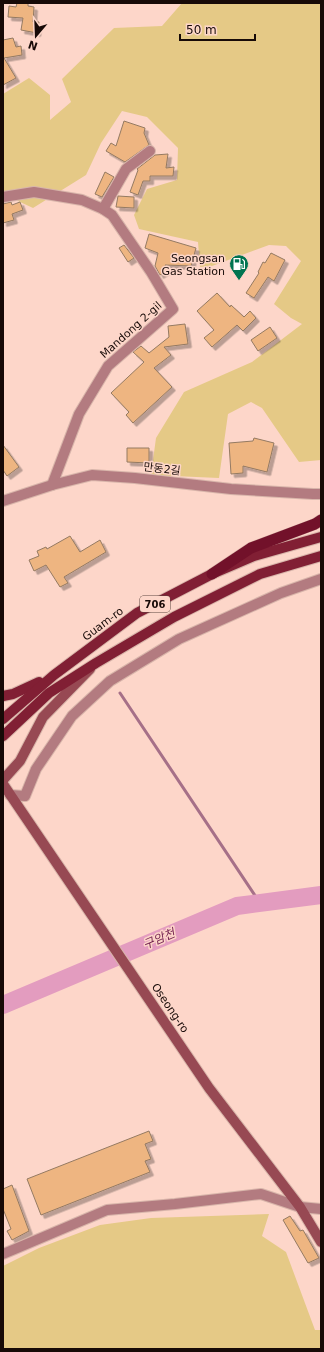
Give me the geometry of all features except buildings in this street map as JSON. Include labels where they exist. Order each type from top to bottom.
[{"type":"highway","points":[[212,574],[251,548],[315,524],[321,520]]},
{"type":"main road","name":"Guam-ro","points":[[3,719],[54,675],[137,613],[212,574],[254,556],[321,537]]},
{"type":"main road","name":"706","points":[[3,736],[49,693],[96,663],[174,617],[260,574],[321,556]]},
{"type":"main road","points":[[3,780],[20,762],[43,717],[96,663]]},
{"type":"main road","points":[[3,696],[13,694],[54,675]]},
{"type":"main road","name":"Oseong-ro","points":[[3,784],[209,1088],[300,1207],[321,1242]]},
{"type":"street","points":[[103,208],[126,169],[150,151]]},
{"type":"street","name":"Mandong 2-gil","points":[[3,197],[34,192],[82,200],[103,208],[112,215],[151,272],[173,309],[108,366],[79,414],[52,485]]},
{"type":"street","name":"만동2길","points":[[3,502],[52,485],[92,475],[135,478],[231,489],[321,494]]},
{"type":"street","points":[[10,795],[25,796],[36,769],[72,716],[110,681],[179,640],[281,594],[321,579]]},
{"type":"street","points":[[3,1254],[107,1210],[261,1194],[300,1207],[321,1209]]},
{"type":"shaded area","points":[[182,3],[321,3],[321,460],[299,462],[262,408],[251,402],[228,414],[219,478],[151,475],[156,438],[184,392],[252,362],[302,324],[291,318],[274,304],[301,261],[286,246],[269,245],[212,266],[200,267],[198,242],[139,229],[134,215],[147,189],[177,180],[178,148],[147,117],[122,111],[101,143],[86,175],[33,208],[3,194],[3,94],[29,78],[50,95],[50,120],[71,102],[62,79],[114,28],[162,26]]},
{"type":"shaded area","points":[[269,1214],[262,1236],[286,1252],[315,1330],[321,1330],[321,1349],[3,1349],[3,1266],[39,1248],[100,1225],[151,1218]]},
{"type":"waterway","points":[[120,693],[260,903]]},
{"type":"waterway","name":"구암천","points":[[3,1005],[237,906],[321,895]]},
{"type":"place","name":"Seongsan Gas Station","points":[[239,281]]}]
